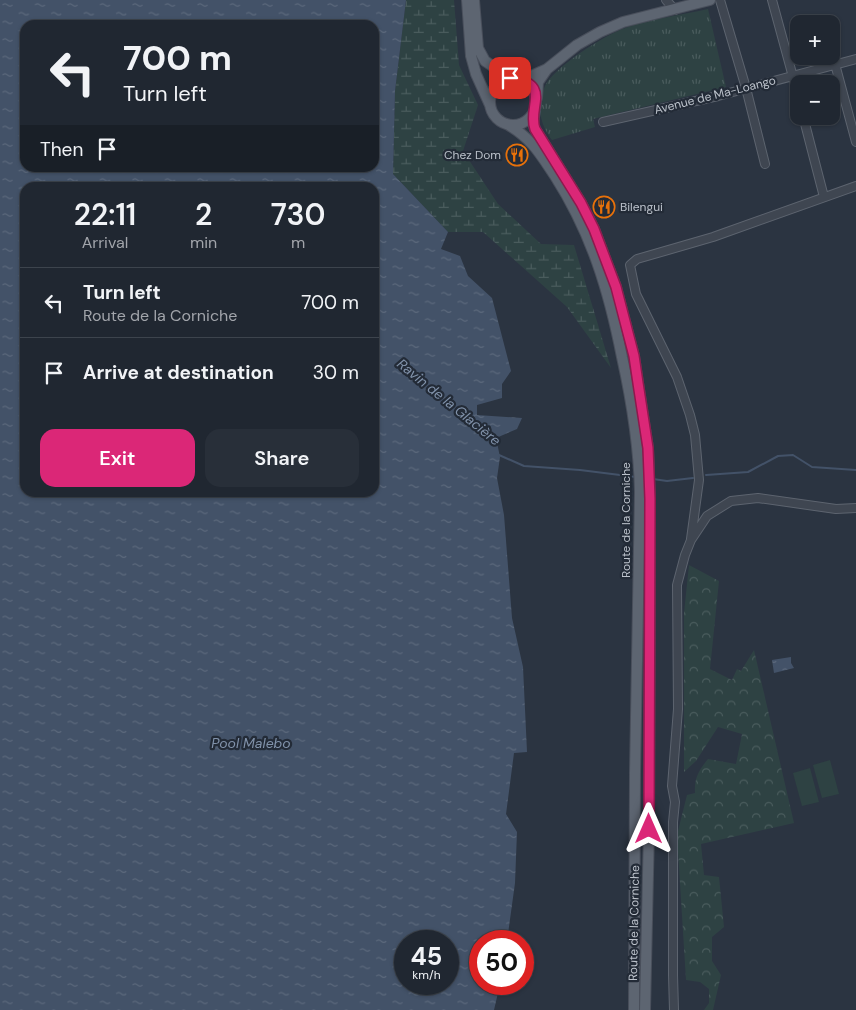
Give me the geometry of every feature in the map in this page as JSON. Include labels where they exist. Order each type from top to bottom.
[{"type":"main road","name":"Route de la Corniche","points":[[466,0],[471,56],[476,74],[493,114],[532,142],[565,192],[611,288],[635,426],[639,460],[634,1010]]},
{"type":"main road","points":[[474,0],[478,48],[485,61],[510,78],[522,80],[546,69],[577,45],[623,22],[710,0]]},
{"type":"main road","points":[[507,124],[523,123],[530,118],[536,107],[538,82],[546,69]]},
{"type":"main road","points":[[490,106],[493,90],[498,84],[510,78]]},
{"type":"main road","name":"Route de la Corniche","points":[[522,80],[530,85],[535,93],[536,107],[533,123],[535,129],[581,203],[594,229],[611,288],[634,356],[648,448],[650,499],[649,829],[645,1010]]},
{"type":"street","points":[[666,0],[675,10]]},
{"type":"street","points":[[720,0],[746,88],[765,164]]},
{"type":"street","points":[[772,0],[794,75]]},
{"type":"street","name":"Avenue de Ma-Loango","points":[[840,63],[856,58]]},
{"type":"street","name":"Avenue de Ma-Loango","points":[[794,75],[831,65]]},
{"type":"street","points":[[835,65],[856,142]]},
{"type":"street","name":"Avenue de Ma-Loango","points":[[603,122],[790,76]]},
{"type":"street","points":[[804,125],[824,197]]},
{"type":"street","points":[[691,540],[699,475],[695,435],[677,377],[636,294],[630,264],[637,259],[712,237],[856,186]]},
{"type":"street","points":[[674,1010],[672,975],[673,822],[675,802],[672,786],[678,709],[677,585],[685,554],[691,540],[707,516],[731,501],[758,498],[836,508],[856,508]]},
{"type":"green space","points":[[406,0],[454,0],[459,65],[478,105],[463,151],[498,204],[541,244],[574,245],[611,368],[567,307],[483,232],[448,232],[393,174],[395,91]]},
{"type":"green space","points":[[708,9],[726,87],[593,119],[595,127],[552,140],[542,121],[540,108],[545,86],[558,70],[593,44],[625,28]]},
{"type":"green space","points":[[689,565],[719,581],[710,669],[732,680],[737,669],[741,671],[754,650],[794,823],[701,844],[704,875],[719,877],[724,927],[712,937],[712,961],[721,975],[713,1010],[704,1010],[709,1003],[709,989],[700,982],[686,980],[677,835],[687,795],[695,793],[696,779],[702,767],[708,759],[736,764],[742,734],[718,727],[696,761],[684,772],[684,613]]},
{"type":"green space","points":[[830,760],[839,794],[822,798],[813,765]]},
{"type":"green space","points":[[810,768],[819,802],[802,806],[793,773]]},
{"type":"water","name":"Pool Malebo","points":[[0,0],[406,0],[395,91],[393,174],[448,232],[441,249],[460,256],[468,276],[492,298],[511,371],[502,384],[502,398],[477,405],[477,415],[522,418],[517,429],[496,438],[500,457],[497,478],[504,515],[512,618],[523,667],[527,752],[514,753],[506,814],[517,832],[515,883],[509,930],[469,930],[469,995],[497,995],[494,1010],[0,1010]]},
{"type":"water","points":[[791,657],[791,663],[794,668],[774,673],[772,660]]},
{"type":"waterway","name":"Ravin de la Glacière","points":[[499,455],[524,466],[636,477]]},
{"type":"waterway","name":"Ravin de la Glacière","points":[[706,475],[748,472],[778,456],[793,455],[812,467],[856,470]]},
{"type":"waterway","name":"Ravin de la Glacière","points":[[653,479],[667,481],[693,478]]},
{"type":"place","name":"Chez Dom","points":[[517,155]]},
{"type":"place","name":"Bilengui","points":[[604,207]]},
{"type":"route","points":[[510,78],[522,80],[530,85],[535,93],[537,102],[533,123],[535,129],[572,187],[594,229],[616,287],[634,356],[648,448],[650,499],[649,829]]}]
